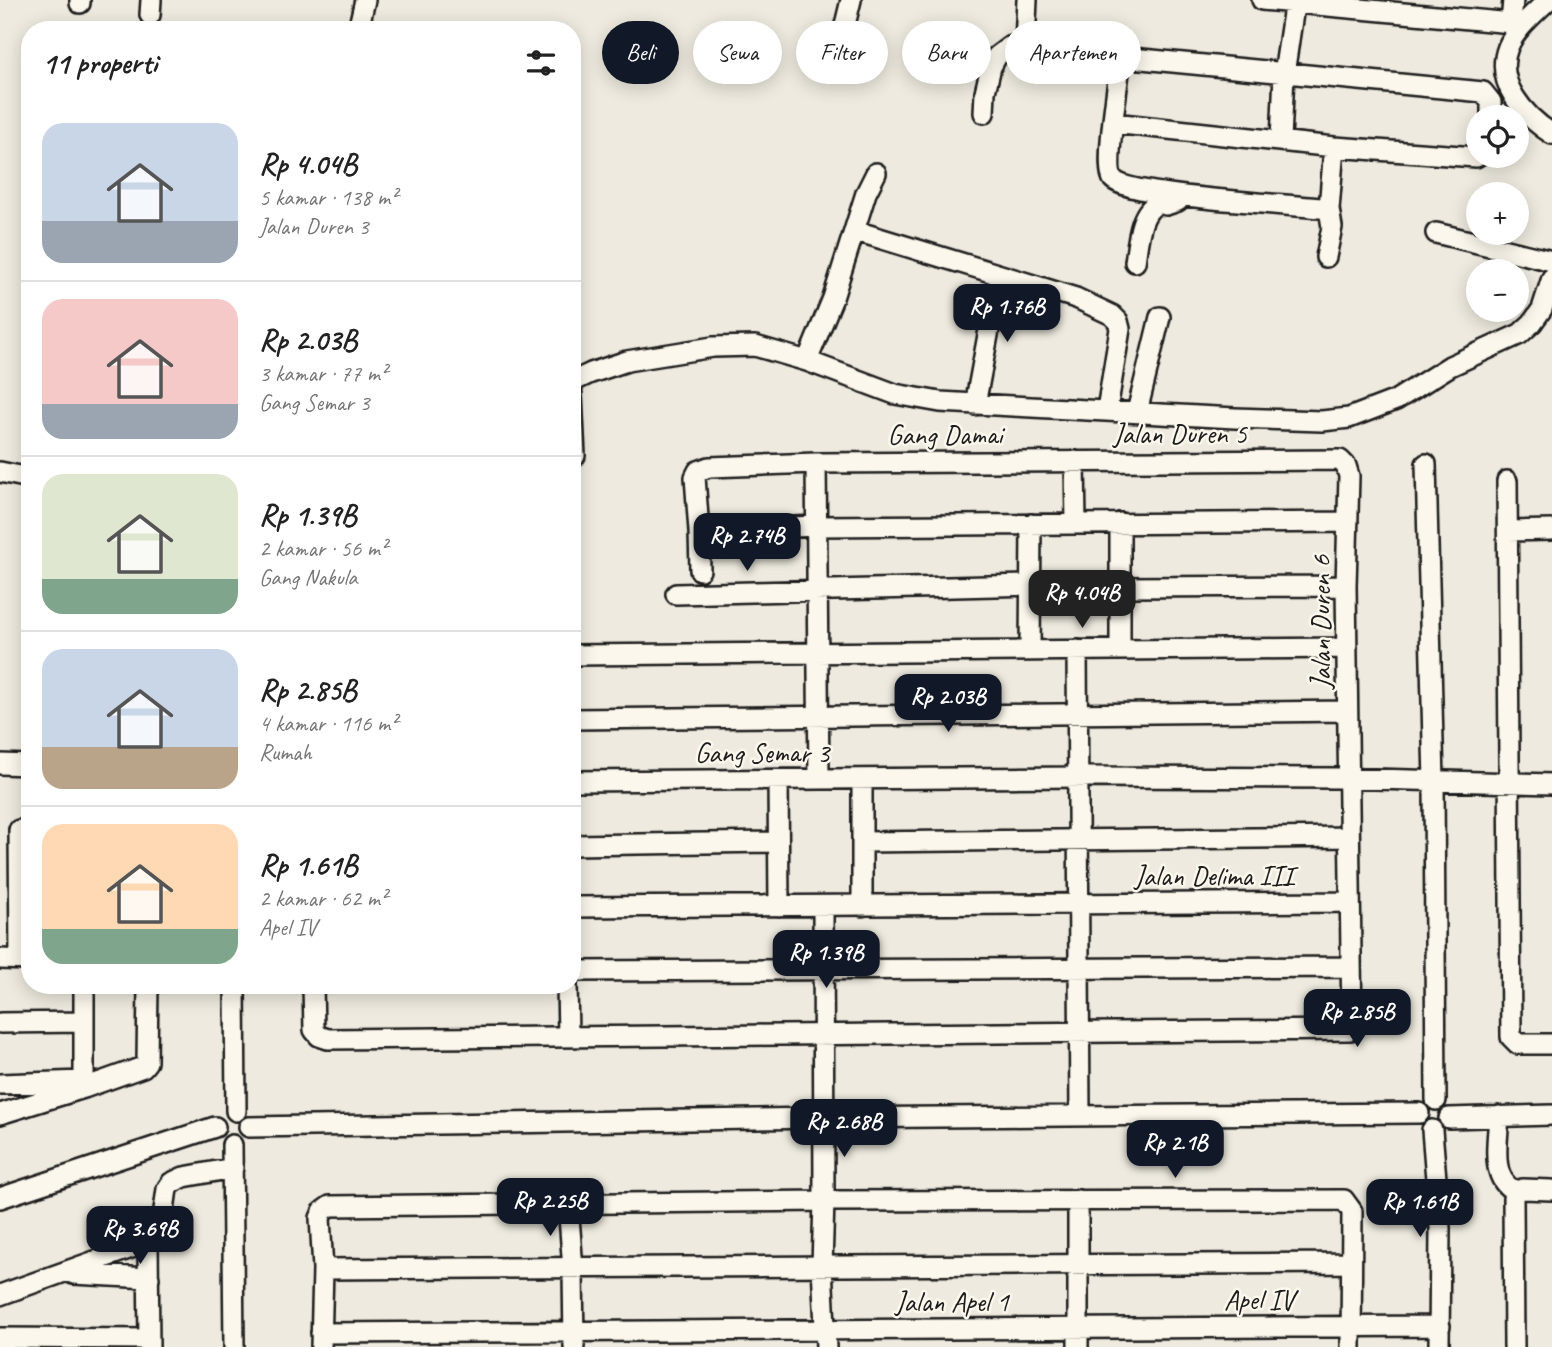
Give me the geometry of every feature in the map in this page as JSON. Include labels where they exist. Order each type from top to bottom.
[{"type":"street","points":[[360,21],[365,0]]},
{"type":"street","points":[[846,21],[851,0]]},
{"type":"street","points":[[1026,21],[1027,0]]},
{"type":"street","points":[[1262,0],[1517,24]]},
{"type":"street","points":[[1513,0],[1517,24]]},
{"type":"street","points":[[1548,0],[1517,24],[1508,46],[1505,75],[1523,110],[1552,134]]},
{"type":"street","points":[[1281,140],[1284,74],[1295,2]]},
{"type":"street","points":[[984,113],[985,92],[991,67],[997,56],[1005,50]]},
{"type":"street","points":[[1141,59],[1483,92],[1491,105]]},
{"type":"street","points":[[1118,84],[1110,169],[1112,178],[1121,184],[1182,195],[1329,209]]},
{"type":"street","points":[[1113,123],[1334,147],[1466,154]]},
{"type":"street","points":[[1325,257],[1332,227],[1329,209],[1334,147]]},
{"type":"street","points":[[807,361],[856,231],[866,193],[876,173]]},
{"type":"street","points":[[1135,262],[1143,222],[1148,211],[1153,206],[1178,201],[1182,195]]},
{"type":"street","points":[[856,231],[1076,298],[1112,314],[1120,329],[1107,410]]},
{"type":"street","points":[[1436,233],[1552,261]]},
{"type":"street","points":[[975,405],[999,276]]},
{"type":"street","points":[[581,378],[618,363],[721,346],[763,347],[895,394],[975,405],[1322,421],[1349,418],[1396,400],[1458,362],[1520,334],[1547,310],[1552,278]]},
{"type":"street","points":[[1137,412],[1160,317]]},
{"type":"street","name":"Jalan Duren 5","points":[[1076,524],[1075,461],[1340,460],[1346,466]]},
{"type":"street","name":"Gang Damai","points":[[699,531],[695,478],[698,471],[709,467],[816,463],[1075,461]]},
{"type":"street","points":[[816,463],[819,779]]},
{"type":"street","points":[[1426,464],[1434,782],[1436,1100]]},
{"type":"street","name":"Jalan Duren 6","points":[[1081,1032],[1345,1032],[1352,1027],[1349,967],[1346,586],[1349,476],[1346,466]]},
{"type":"street","points":[[0,472],[21,476]]},
{"type":"street","points":[[1507,481],[1511,1037],[1518,1044],[1552,1044]]},
{"type":"street","points":[[700,570],[699,531],[816,526],[1349,522]]},
{"type":"street","points":[[1120,523],[1120,650]]},
{"type":"street","points":[[1030,651],[1031,524]]},
{"type":"street","points":[[1508,531],[1552,530]]},
{"type":"street","points":[[676,594],[1031,585]]},
{"type":"street","points":[[1120,587],[1346,586]]},
{"type":"street","points":[[581,655],[1347,648]]},
{"type":"street","points":[[1077,650],[1080,1116]]},
{"type":"street","points":[[581,719],[1347,711]]},
{"type":"street","points":[[0,764],[21,765]]},
{"type":"street","name":"Gang Semar 3","points":[[581,781],[1079,777],[1552,784]]},
{"type":"street","points":[[862,779],[862,906]]},
{"type":"street","points":[[779,780],[779,906]]},
{"type":"street","points":[[16,830],[17,960]]},
{"type":"street","points":[[862,842],[1348,837]]},
{"type":"street","points":[[581,845],[778,842]]},
{"type":"street","name":"Jalan Delima III","points":[[581,907],[1349,902]]},
{"type":"street","points":[[823,907],[822,1266],[826,1338]]},
{"type":"street","points":[[581,971],[1349,967]]},
{"type":"street","points":[[83,1084],[84,994]]},
{"type":"street","points":[[0,1114],[83,1084],[138,1070],[147,1062],[148,994]]},
{"type":"street","points":[[235,994],[242,1119],[247,1136],[232,1145],[222,1142],[215,1133],[217,1118],[230,1111],[242,1119],[1419,1113]]},
{"type":"street","points":[[313,994],[314,1030],[328,1040],[1081,1032]]},
{"type":"street","points":[[567,994],[568,1036]]},
{"type":"street","points":[[0,1023],[84,1022]]},
{"type":"street","points":[[0,1084],[83,1084]]},
{"type":"street","points":[[1436,1100],[1446,1106],[1449,1118],[1443,1127],[1432,1130],[1422,1125],[1419,1113],[1425,1103],[1436,1100]]},
{"type":"street","points":[[1449,1118],[1552,1115]]},
{"type":"street","points":[[1499,1116],[1498,1172],[1503,1183],[1515,1191],[1552,1190]]},
{"type":"street","points":[[0,1198],[215,1127]]},
{"type":"street","points":[[1432,1130],[1440,1228],[1439,1347]]},
{"type":"street","points":[[232,1145],[234,1347]]},
{"type":"street","points":[[0,1295],[148,1242],[162,1224],[167,1189],[171,1183],[184,1177],[233,1168]]},
{"type":"street","points":[[1514,1347],[1515,1191]]},
{"type":"street","points":[[1078,1200],[1078,1337]]},
{"type":"street","points":[[321,1340],[323,1269],[320,1218],[323,1211],[330,1206],[1344,1200],[1352,1211],[1351,1347]]},
{"type":"street","points":[[568,1203],[573,1269],[574,1340]]},
{"type":"street","points":[[0,1338],[149,1343],[148,1242]]},
{"type":"street","points":[[323,1269],[1350,1263]]},
{"type":"street","points":[[62,1274],[149,1278]]},
{"type":"street","name":"Apel IV","points":[[1078,1337],[1351,1326],[1440,1326]]},
{"type":"street","name":"Jalan Apel 1","points":[[321,1340],[1078,1337]]}]
